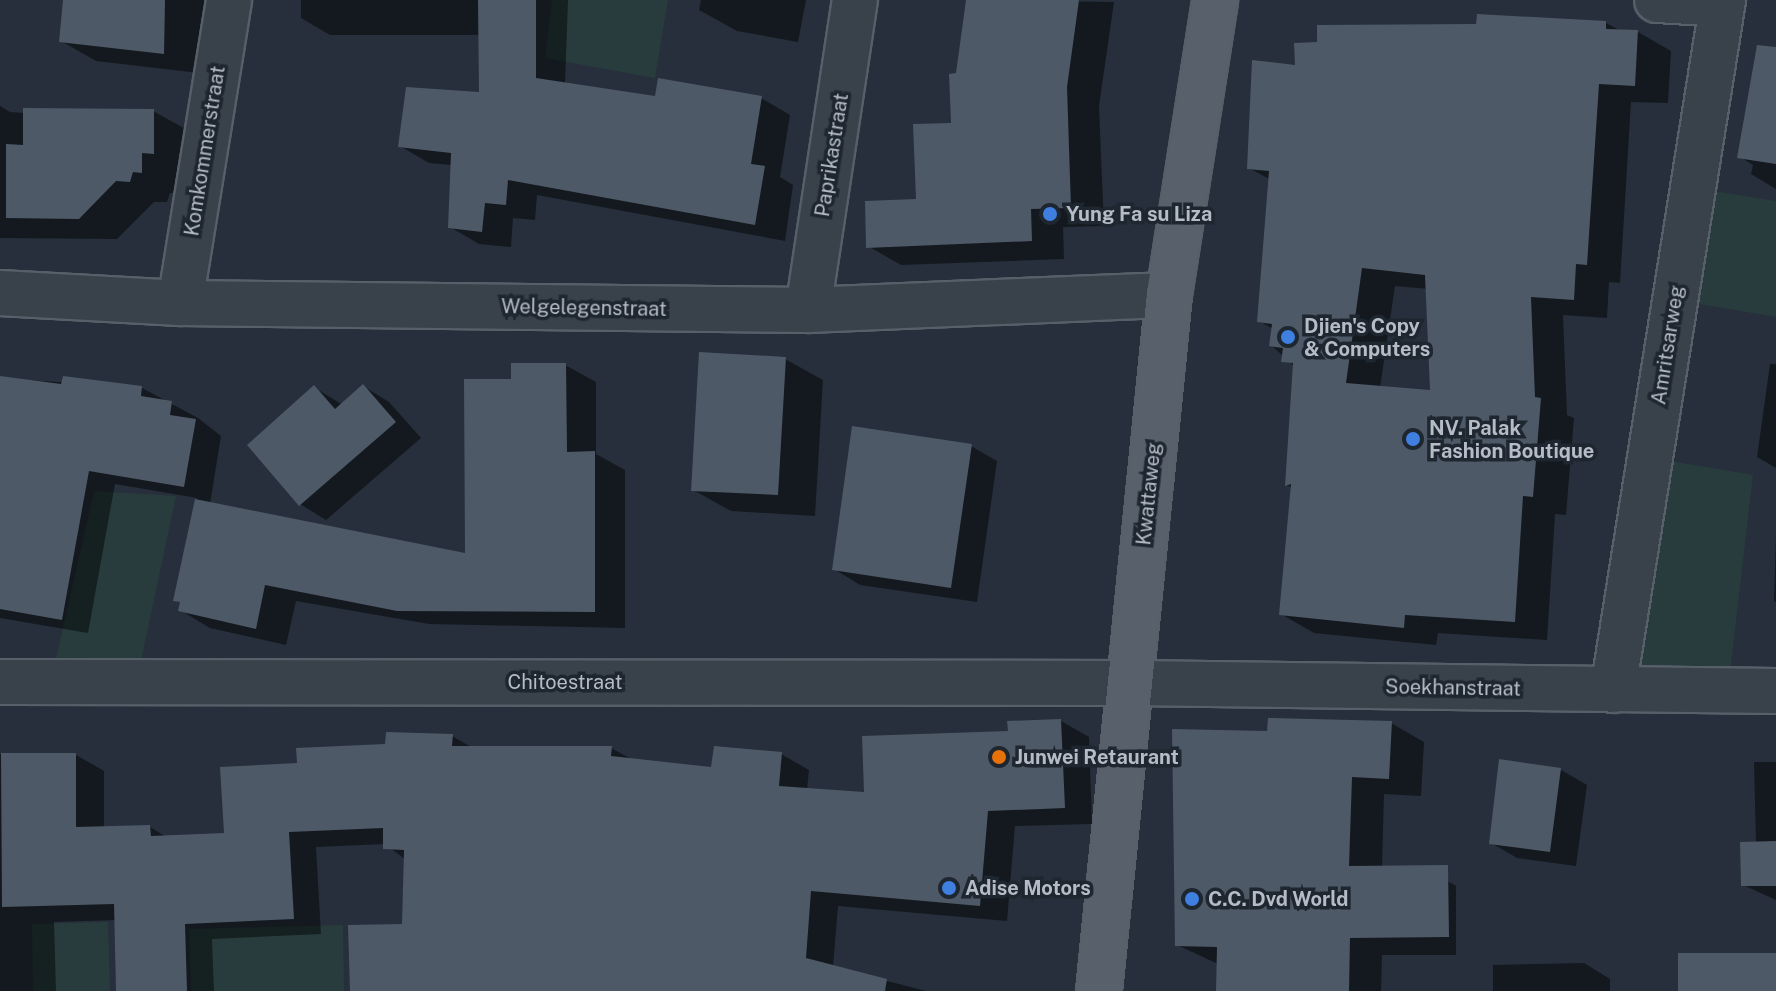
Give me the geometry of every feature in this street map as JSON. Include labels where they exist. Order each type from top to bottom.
[{"type":"main road","name":"Kwattaweg","points":[[1099,991],[1169,295],[1215,0]]},
{"type":"street","name":"Komkommerstraat","points":[[180,303],[229,0]]},
{"type":"street","name":"Paprikastraat","points":[[808,310],[855,0]]},
{"type":"street","points":[[1657,0],[1722,2]]},
{"type":"street","name":"Amritsarweg","points":[[1613,690],[1722,2]]},
{"type":"street","name":"Welgelegenstraat","points":[[0,293],[180,303],[808,310],[1169,295]]},
{"type":"street","name":"Chitoestraat","points":[[0,682],[1130,683]]},
{"type":"street","name":"Soekhanstraat","points":[[1130,683],[1776,691]]},
{"type":"shaded area","points":[[552,0],[668,0],[655,78],[545,58]]},
{"type":"shaded area","points":[[1707,190],[1776,201],[1776,317],[1687,302]]},
{"type":"shaded area","points":[[1664,460],[1753,475],[1730,672],[1643,670],[1634,666]]},
{"type":"shaded area","points":[[94,491],[176,496],[140,666],[55,663]]},
{"type":"shaded area","points":[[108,922],[110,991],[33,991],[32,924]]},
{"type":"shaded area","points":[[343,925],[344,991],[191,991],[189,929]]},
{"type":"building","points":[[63,0],[165,0],[164,54],[59,42]]},
{"type":"building","points":[[478,0],[536,0],[536,78],[655,96],[658,78],[762,96],[751,164],[765,166],[755,225],[508,180],[506,205],[485,203],[482,232],[448,228],[451,153],[398,147],[406,87],[479,92]]},
{"type":"building","points":[[966,0],[1079,0],[1067,87],[1071,208],[1031,209],[1032,241],[866,248],[865,201],[916,199],[913,124],[951,123],[949,74],[956,73]]},
{"type":"building","points":[[1477,14],[1606,21],[1606,29],[1638,30],[1635,86],[1599,84],[1587,265],[1576,264],[1574,300],[1531,297],[1535,397],[1541,398],[1533,497],[1523,496],[1515,622],[1405,615],[1404,628],[1279,615],[1291,484],[1285,486],[1293,363],[1281,362],[1283,348],[1269,346],[1272,324],[1257,322],[1269,171],[1247,169],[1252,60],[1295,65],[1294,43],[1317,42],[1317,25],[1476,24]],"holes":[[[1362,268],[1425,275],[1430,390],[1346,383]]]},
{"type":"building","points":[[1757,45],[1776,47],[1776,164],[1737,158]]},
{"type":"building","points":[[23,108],[154,109],[154,154],[142,153],[142,173],[133,172],[130,182],[116,181],[79,219],[6,218],[6,144],[23,145]]},
{"type":"building","points":[[699,352],[786,357],[778,495],[691,491]]},
{"type":"building","points":[[511,363],[566,363],[567,452],[595,451],[595,612],[397,611],[265,585],[256,629],[178,611],[180,602],[173,601],[195,499],[465,553],[464,379],[511,379]]},
{"type":"building","points":[[0,376],[61,384],[63,376],[142,386],[141,396],[172,401],[170,415],[196,419],[184,487],[89,471],[62,620],[0,609]]},
{"type":"building","points":[[363,384],[396,422],[299,506],[247,445],[314,385],[335,409]]},
{"type":"building","points":[[852,426],[972,444],[951,588],[832,570]]},
{"type":"building","points":[[1268,718],[1392,721],[1389,779],[1352,777],[1349,866],[1448,865],[1449,937],[1350,938],[1349,991],[1216,991],[1217,947],[1175,946],[1172,729],[1267,731]]},
{"type":"building","points":[[1061,719],[1065,808],[988,811],[980,906],[811,891],[806,958],[887,979],[885,991],[350,991],[348,925],[402,924],[404,850],[383,849],[383,828],[289,832],[294,919],[185,924],[187,991],[116,991],[114,904],[2,907],[1,753],[76,753],[76,827],[150,825],[151,836],[224,833],[220,767],[297,763],[296,748],[385,744],[386,732],[453,734],[452,746],[612,746],[611,756],[711,767],[714,746],[782,752],[779,786],[864,792],[862,736],[1008,731],[1007,721]]},
{"type":"building","points":[[1499,759],[1561,768],[1550,852],[1489,844]]},
{"type":"building","points":[[1776,841],[1776,886],[1741,886],[1740,842]]},
{"type":"building","points":[[1678,953],[1776,953],[1776,991],[1678,991]]},
{"type":"place","name":"Yung Fa su Liza","points":[[1050,214]]},
{"type":"place","name":"Djien's Copy & Computers","points":[[1288,337]]},
{"type":"place","name":"NV. Palak Fashion Boutique","points":[[1413,439]]},
{"type":"place","name":"Junwei Retaurant","points":[[999,757]]},
{"type":"place","name":"Adise Motors","points":[[949,888]]},
{"type":"place","name":"C.C. Dvd World","points":[[1192,899]]}]
